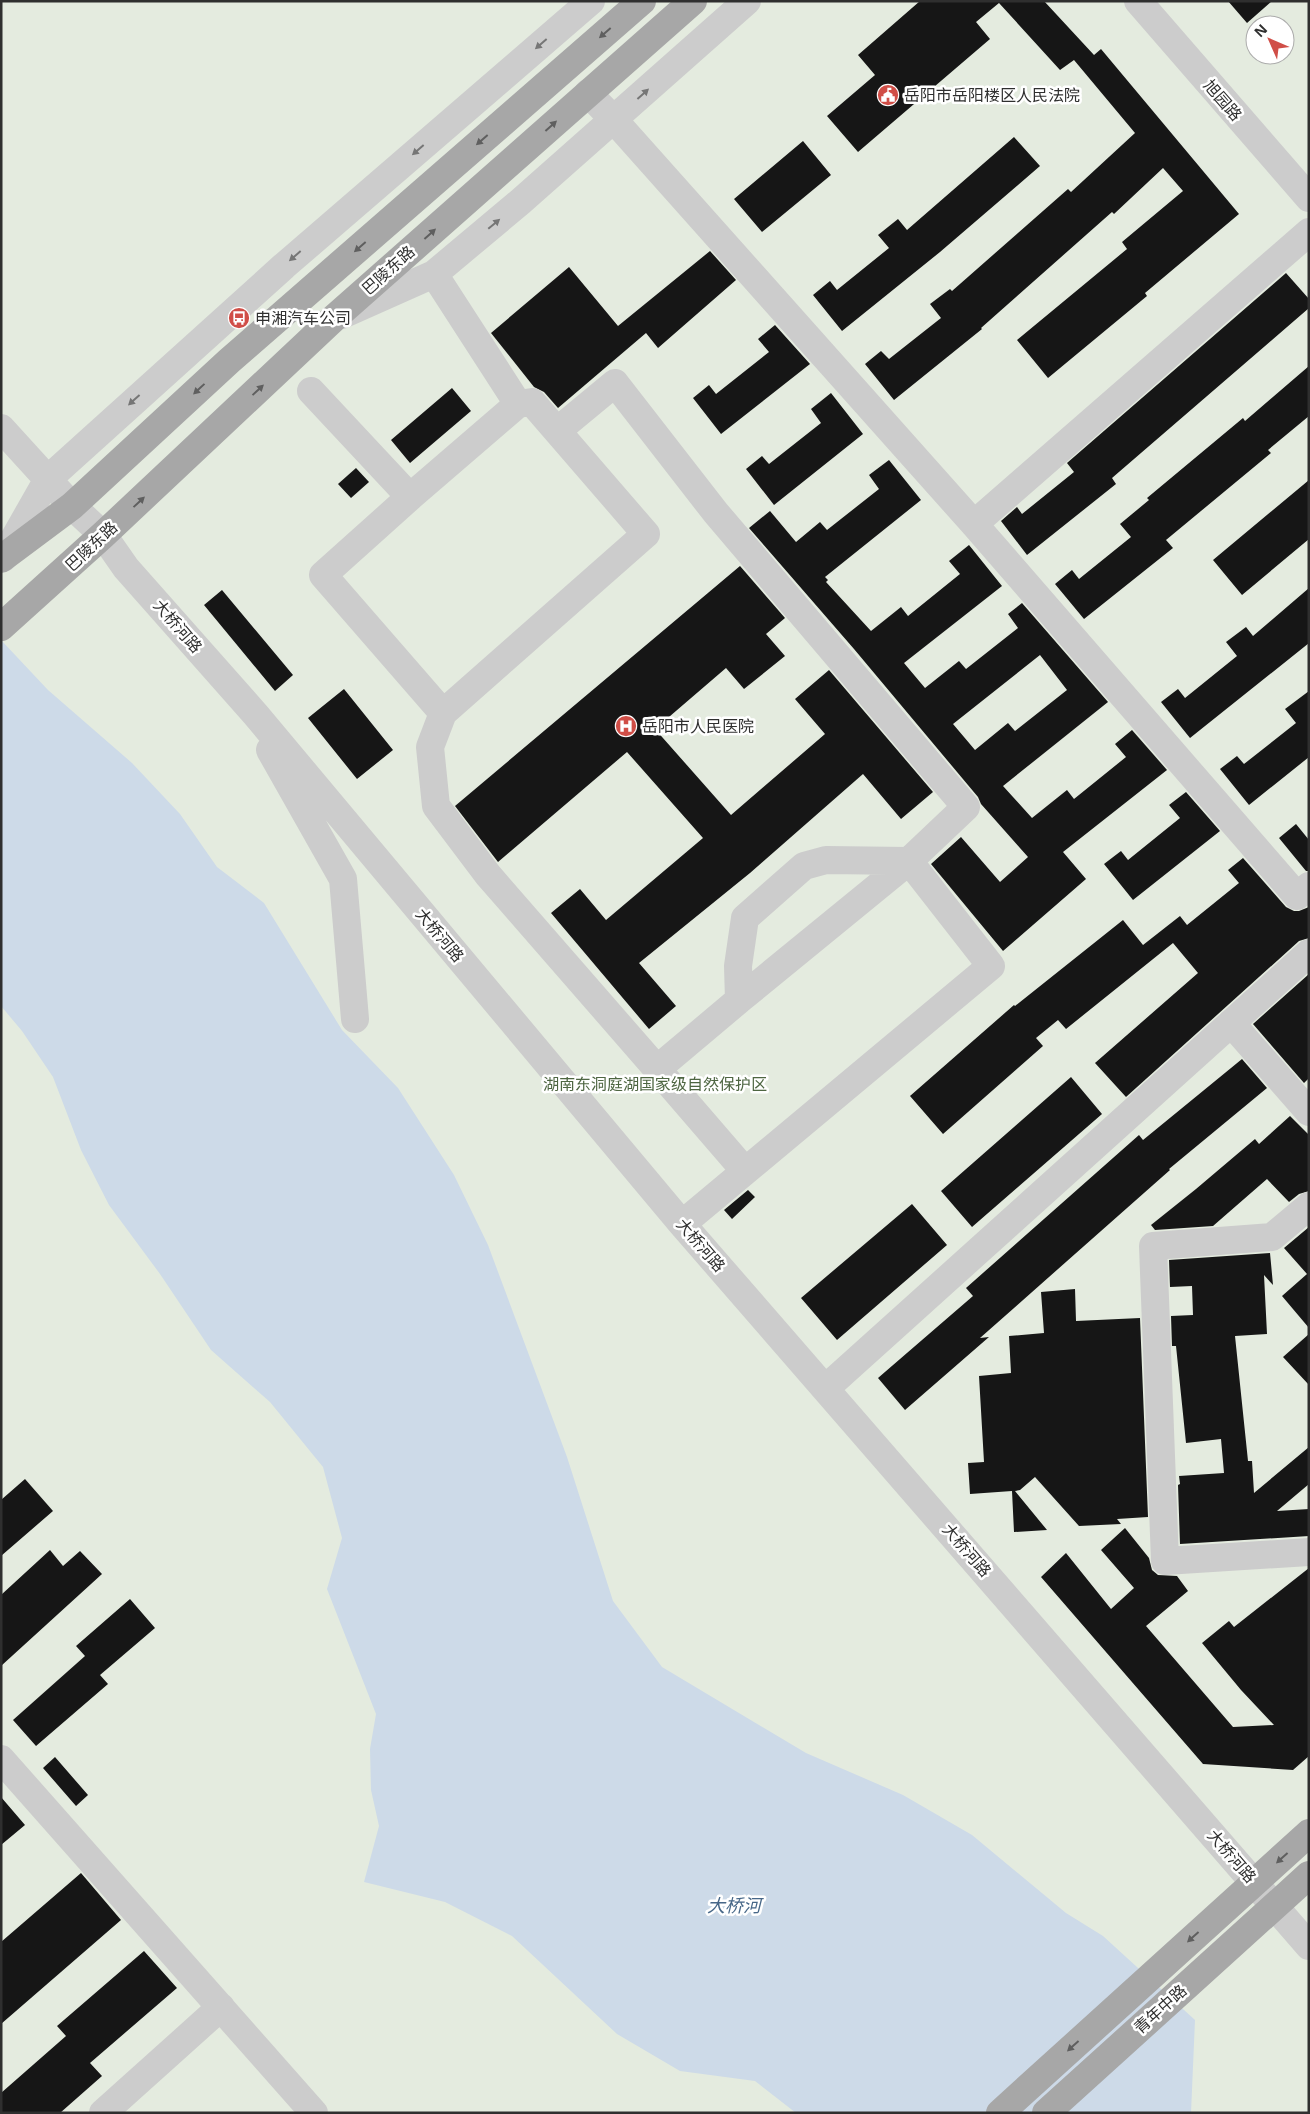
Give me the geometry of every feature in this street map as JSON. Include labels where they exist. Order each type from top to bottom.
[{"type":"main road","points":[[2,558],[72,506],[229,361],[642,1]]},
{"type":"main road","name":"巴陵东路","points":[[1,627],[103,535],[334,319],[692,1]]},
{"type":"main road","points":[[1000,2113],[1309,1833]]},
{"type":"main road","name":"青年中路","points":[[1046,2113],[1252,1924],[1309,1875]]},
{"type":"street","points":[[2,558],[48,479],[284,266],[591,1]]},
{"type":"street","points":[[334,319],[434,274],[520,202],[747,1]]},
{"type":"street","name":"旭园路","points":[[1138,1],[1309,198]]},
{"type":"street","points":[[588,94],[614,120],[974,524],[1297,896],[1309,886]]},
{"type":"street","points":[[974,524],[1309,232]]},
{"type":"street","points":[[434,274],[518,404]]},
{"type":"street","points":[[557,432],[615,383],[716,512],[966,806],[909,861],[657,1069]]},
{"type":"street","points":[[311,391],[410,497]]},
{"type":"street","points":[[443,713],[324,575],[410,497],[518,404],[532,402],[646,534],[443,713],[430,747],[436,806],[488,875],[745,1171]]},
{"type":"street","name":"大桥河路","points":[[1,428],[72,506],[103,535],[126,568],[256,715],[682,1224],[1309,1946]]},
{"type":"street","points":[[256,715],[273,757],[343,879],[355,1019]]},
{"type":"street","points":[[739,1000],[738,966],[745,918],[804,866],[826,860],[909,861]]},
{"type":"street","points":[[682,1224],[991,966],[909,861]]},
{"type":"street","points":[[826,1388],[1309,953]]},
{"type":"street","points":[[1231,1023],[1309,1112]]},
{"type":"street","points":[[1309,1206],[1272,1237],[1153,1246],[1165,1561],[1309,1552]]},
{"type":"street","points":[[1,1759],[314,2113]]},
{"type":"street","points":[[103,2113],[220,2007]]},
{"type":"green space","name":"湖南东洞庭湖国家级自然保护区","points":[[1,1],[1309,1],[1309,2113],[1,2113]]},
{"type":"water","name":"大桥河","points":[[1,640],[48,690],[132,763],[180,814],[217,867],[264,903],[342,1030],[398,1088],[454,1175],[488,1245],[567,1457],[613,1601],[662,1667],[806,1753],[903,1795],[972,1835],[1066,1913],[1103,1936],[1195,2020],[1191,2113],[796,2113],[755,2081],[680,2071],[617,2034],[512,1936],[445,1902],[364,1882],[379,1826],[371,1790],[370,1749],[376,1714],[327,1589],[342,1538],[323,1467],[270,1402],[211,1350],[160,1274],[109,1205],[81,1150],[53,1077],[22,1031],[1,1006]]},
{"type":"building","points":[[920,1],[1044,1],[1094,55],[1101,49],[1239,214],[1145,293],[1147,296],[1048,378],[1017,340],[1127,249],[1122,242],[1183,191],[1163,168],[1114,214],[1112,212],[982,329],[894,400],[865,364],[881,351],[889,359],[941,318],[930,304],[950,289],[952,291],[1068,189],[1071,192],[1135,133],[1074,60],[1060,70],[999,3],[976,22],[990,39],[858,152],[827,116],[875,75],[858,55]]},
{"type":"building","points":[[1228,1],[1272,1],[1256,15],[1245,15],[1245,21]]},
{"type":"building","points":[[1014,137],[1040,166],[940,252],[842,331],[813,295],[830,281],[837,290],[889,248],[878,235],[898,219],[907,230]]},
{"type":"building","points":[[803,141],[831,175],[762,232],[734,199]]},
{"type":"building","points":[[710,251],[736,280],[658,348],[646,333],[558,408],[544,392],[534,387],[491,333],[569,267],[618,326]]},
{"type":"building","points":[[1286,273],[1309,299],[1309,308],[1112,478],[1116,484],[1027,555],[1001,521],[1017,507],[1022,514],[1074,472],[1067,463]]},
{"type":"building","points":[[775,325],[810,364],[721,434],[693,398],[709,385],[716,394],[769,352],[758,339]]},
{"type":"building","points":[[1309,366],[1309,416],[1268,450],[1271,453],[1166,540],[1173,548],[1084,619],[1055,584],[1072,570],[1079,579],[1131,537],[1120,524],[1149,500],[1147,498],[1243,418],[1245,421]]},
{"type":"building","points":[[452,388],[471,411],[410,463],[391,440]]},
{"type":"building","points":[[831,393],[863,434],[774,505],[746,469],[762,456],[769,464],[821,423],[811,409]]},
{"type":"building","points":[[889,460],[921,500],[825,577],[828,580],[826,582],[871,631],[901,607],[908,616],[960,574],[949,561],[969,545],[1002,586],[904,663],[925,688],[959,661],[966,669],[1018,628],[1008,614],[1022,603],[1108,702],[1003,786],[1032,818],[1067,790],[1074,799],[1126,757],[1115,744],[1132,730],[1167,770],[1063,852],[1086,879],[1003,951],[931,864],[961,837],[1000,882],[1028,857],[981,804],[978,797],[854,649],[749,528],[770,511],[796,542],[820,522],[827,530],[879,489],[869,475]],"holes":[[[1040,655],[1067,690],[1015,731],[1008,723],[975,750],[953,724]]]},
{"type":"building","points":[[356,468],[369,482],[351,498],[338,484]]},
{"type":"building","points":[[1309,480],[1309,539],[1242,595],[1213,560]]},
{"type":"building","points":[[740,566],[785,618],[766,634],[785,656],[744,689],[726,668],[655,729],[731,815],[825,734],[795,699],[829,670],[933,792],[901,819],[863,774],[750,873],[639,963],[676,1006],[649,1029],[551,913],[580,889],[606,920],[703,838],[627,752],[498,862],[455,806]]},
{"type":"building","points":[[1309,588],[1309,643],[1190,738],[1161,702],[1178,689],[1185,698],[1237,656],[1226,642],[1246,627],[1253,636]]},
{"type":"building","points":[[222,590],[293,675],[275,691],[204,605]]},
{"type":"building","points":[[344,689],[393,750],[357,779],[308,718]]},
{"type":"building","points":[[1309,691],[1309,757],[1249,805],[1220,769],[1237,756],[1244,764],[1296,723],[1285,709]]},
{"type":"building","points":[[1186,792],[1220,831],[1133,900],[1104,864],[1121,851],[1128,860],[1180,818],[1169,805]]},
{"type":"building","points":[[1296,824],[1309,840],[1309,871],[1306,871],[1279,838]]},
{"type":"building","points":[[1243,858],[1286,907],[1299,911],[1309,907],[1309,938],[1299,941],[1126,1097],[1095,1063],[1198,973],[1173,943],[1066,1029],[1058,1020],[1036,1038],[1043,1046],[943,1134],[910,1096],[1014,1005],[1123,920],[1143,945],[1180,916],[1187,925],[1239,883],[1228,870]]},
{"type":"building","points":[[1309,974],[1309,1078],[1304,1083],[1253,1024]]},
{"type":"building","points":[[1242,1059],[1267,1088],[1169,1169],[980,1338],[989,1337],[905,1410],[878,1378],[973,1296],[966,1288],[1139,1135],[1143,1140]]},
{"type":"building","points":[[1071,1077],[1102,1114],[972,1227],[941,1191]]},
{"type":"building","points":[[1290,1116],[1309,1135],[1309,1191],[1299,1194],[1289,1202],[1267,1179],[1213,1226],[1155,1230],[1151,1225],[1255,1139],[1259,1144]]},
{"type":"building","points":[[748,1190],[755,1197],[732,1219],[724,1210]]},
{"type":"building","points":[[912,1204],[947,1245],[837,1340],[801,1298]]},
{"type":"building","points":[[1309,1227],[1309,1328],[1282,1296],[1307,1274],[1284,1248]]},
{"type":"building","points":[[1270,1253],[1273,1285],[1264,1275],[1267,1334],[1235,1336],[1248,1461],[1252,1461],[1254,1493],[1309,1447],[1309,1484],[1277,1511],[1309,1509],[1309,1536],[1180,1544],[1179,1476],[1224,1473],[1221,1439],[1186,1443],[1176,1346],[1172,1346],[1171,1316],[1193,1315],[1192,1286],[1170,1287],[1169,1260]]},
{"type":"building","points":[[1075,1289],[1076,1321],[1140,1318],[1148,1517],[1117,1519],[1121,1524],[1079,1526],[1035,1477],[1020,1490],[1015,1491],[1047,1530],[1014,1532],[1012,1491],[970,1494],[968,1463],[984,1462],[979,1376],[1011,1373],[1009,1336],[1044,1333],[1041,1292]]},
{"type":"building","points":[[1309,1334],[1309,1385],[1283,1357]]},
{"type":"building","points":[[25,1479],[53,1511],[1,1556],[1,1500]]},
{"type":"building","points":[[1125,1528],[1149,1558],[1152,1570],[1158,1575],[1177,1576],[1188,1591],[1146,1626],[1233,1727],[1274,1725],[1241,1690],[1202,1643],[1229,1621],[1234,1627],[1309,1568],[1309,1756],[1293,1770],[1203,1764],[1041,1577],[1066,1553],[1111,1609],[1134,1588],[1101,1550]]},
{"type":"building","points":[[50,1550],[63,1566],[80,1551],[102,1574],[1,1666],[1,1595]]},
{"type":"building","points":[[130,1599],[155,1628],[100,1675],[108,1684],[36,1746],[13,1720],[85,1656],[76,1646]]},
{"type":"building","points":[[55,1757],[88,1795],[76,1806],[43,1768]]},
{"type":"building","points":[[1,1797],[25,1825],[1,1845]]},
{"type":"building","points":[[81,1873],[121,1920],[1,2024],[1,1942]]},
{"type":"building","points":[[144,1951],[177,1988],[90,2063],[102,2076],[60,2113],[1,2113],[1,2093],[66,2036],[57,2026]]},
{"type":"place","name":"岳阳市岳阳楼区人民法院","points":[[888,95]]},
{"type":"place","name":"申湘汽车公司","points":[[239,318]]},
{"type":"place","name":"岳阳市人民医院","points":[[626,726]]}]
